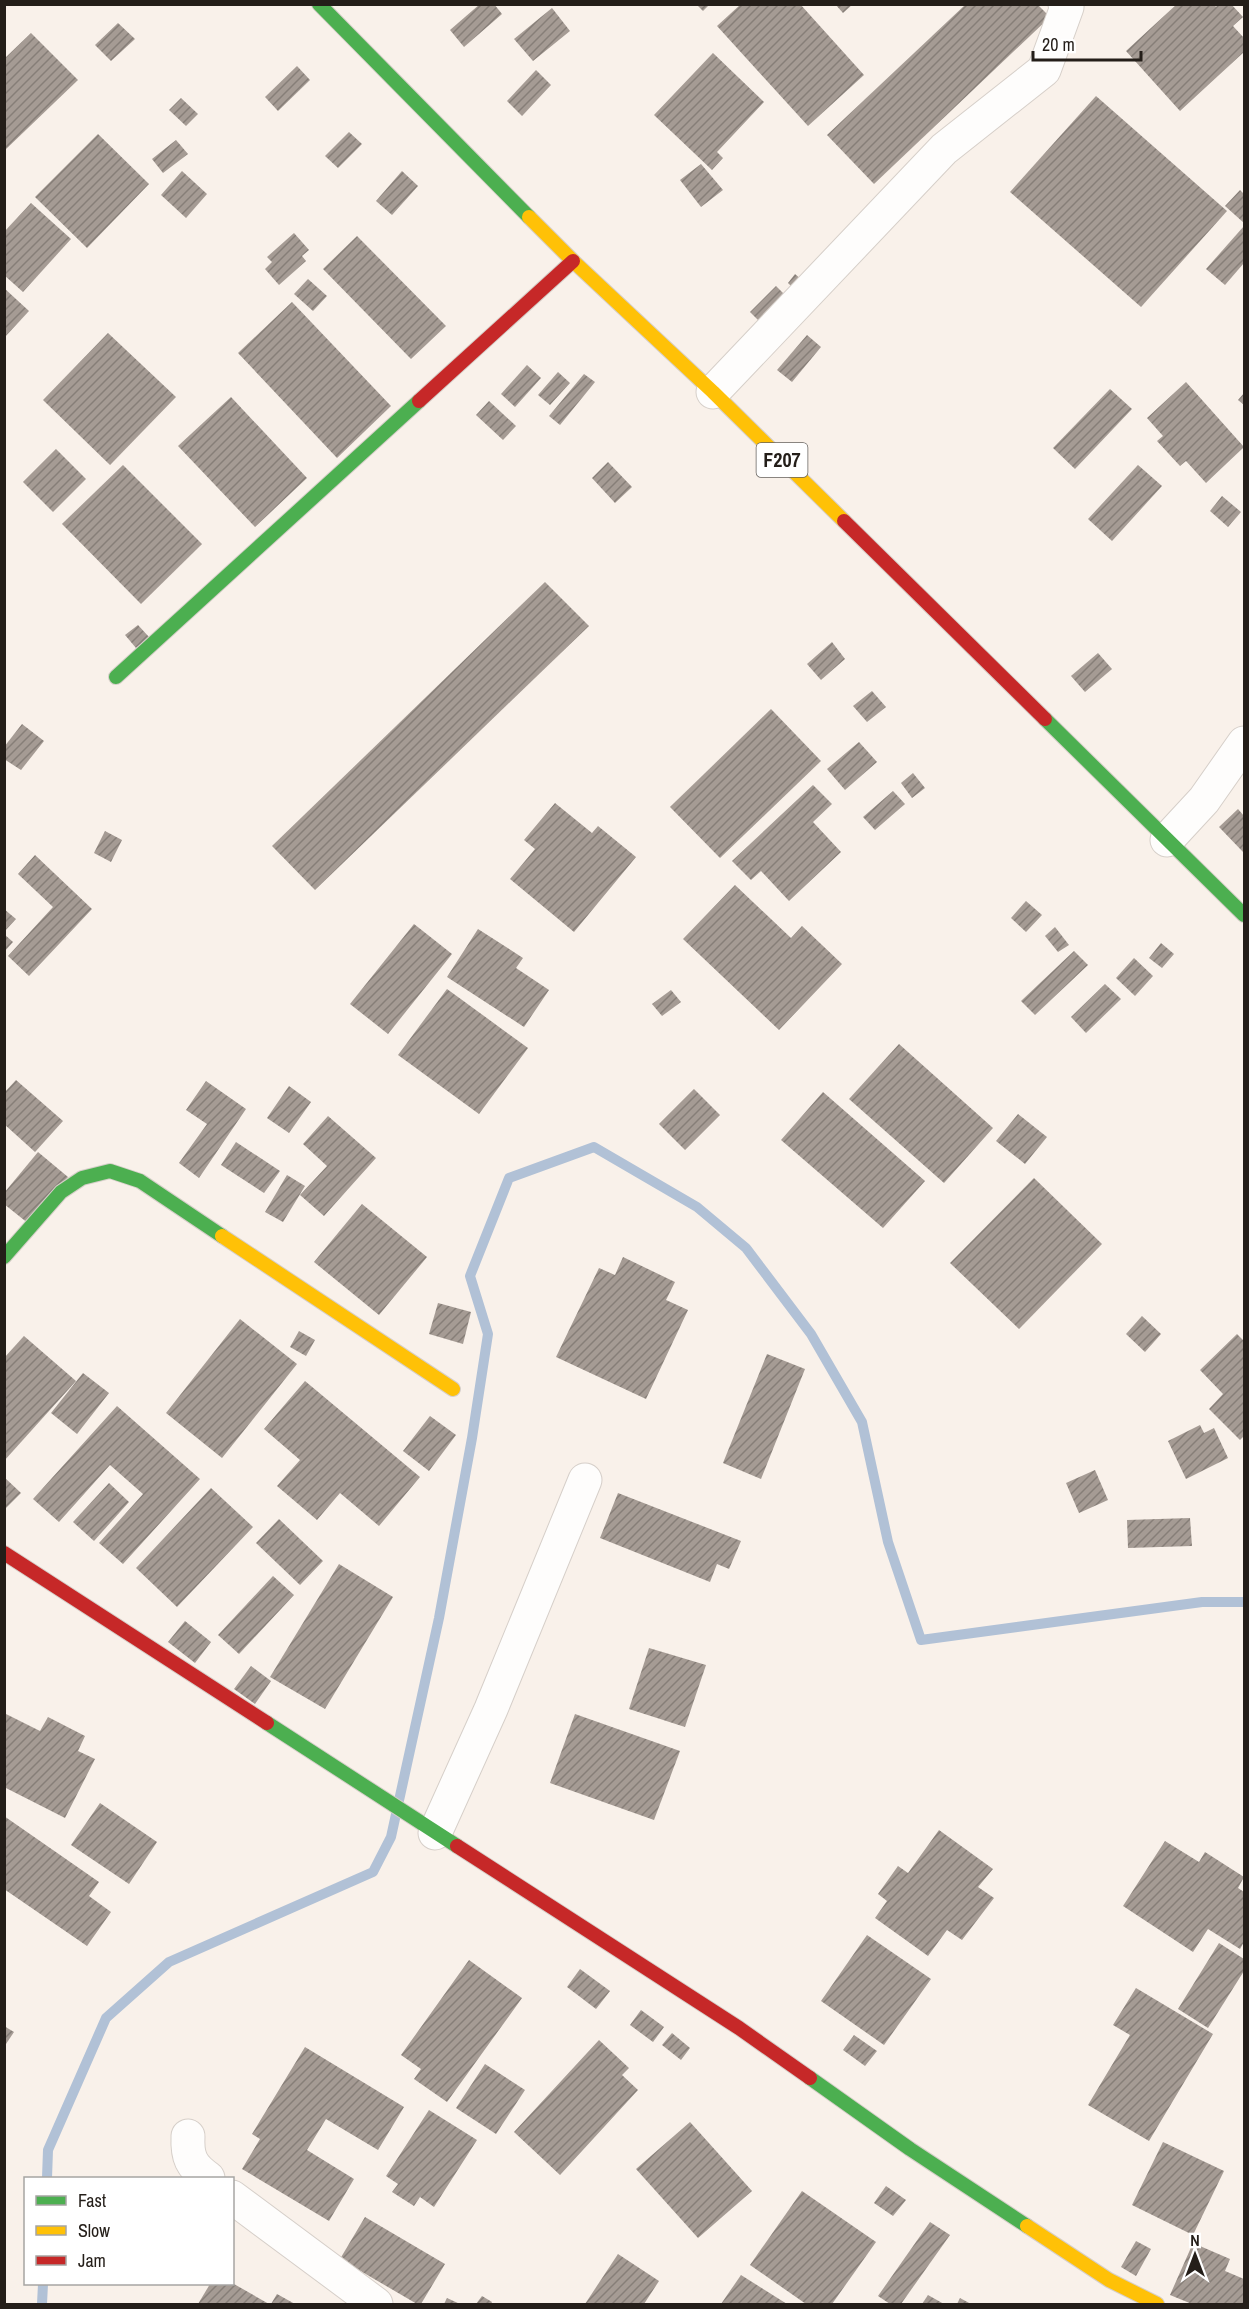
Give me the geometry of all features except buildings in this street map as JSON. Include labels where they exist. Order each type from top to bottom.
[{"type":"street","name":"F207","points":[[319,4],[573,261],[713,392],[1245,915]]},
{"type":"street","points":[[713,392],[944,149],[1044,70],[1067,7],[1065,4]]},
{"type":"street","points":[[116,677],[573,261]]},
{"type":"street","points":[[1167,840],[1204,800],[1245,743]]},
{"type":"street","points":[[4,1257],[61,1192],[82,1178],[110,1171],[140,1181],[453,1389]]},
{"type":"street","points":[[425,1827],[490,1709],[585,1480]]},
{"type":"street","points":[[4,1553],[425,1827],[740,2028],[910,2149],[1109,2280],[1157,2304]]},
{"type":"street","points":[[188,2136],[187,2154],[198,2171],[207,2177]]},
{"type":"street","points":[[234,2198],[376,2304]]},
{"type":"waterway","points":[[47,2177],[48,2150],[106,2018],[169,1962],[373,1872],[391,1837],[439,1618],[472,1438],[488,1334],[470,1276],[509,1178],[594,1147],[697,1207],[746,1248],[811,1334],[862,1422],[888,1542],[921,1640],[1202,1602],[1244,1602]]},
{"type":"waterway","points":[[42,2304],[43,2285]]},
{"type":"traffic: fast","points":[[319,4],[529,217]]},
{"type":"traffic: fast","points":[[116,677],[419,401]]},
{"type":"traffic: fast","points":[[1045,719],[1244,915]]},
{"type":"traffic: fast","points":[[4,1257],[61,1192],[82,1178],[110,1171],[140,1181],[222,1236]]},
{"type":"traffic: fast","points":[[267,1723],[457,1846]]},
{"type":"traffic: fast","points":[[810,2078],[910,2149],[1027,2226]]},
{"type":"traffic: slow","points":[[529,217],[713,392],[844,521]]},
{"type":"traffic: slow","points":[[222,1236],[453,1389]]},
{"type":"traffic: slow","points":[[1027,2226],[1109,2280],[1157,2304]]},
{"type":"traffic: jam","points":[[419,401],[573,261]]},
{"type":"traffic: jam","points":[[844,521],[1045,719]]},
{"type":"traffic: jam","points":[[4,1553],[267,1723]]},
{"type":"traffic: jam","points":[[457,1846],[739,2028],[810,2078]]}]
